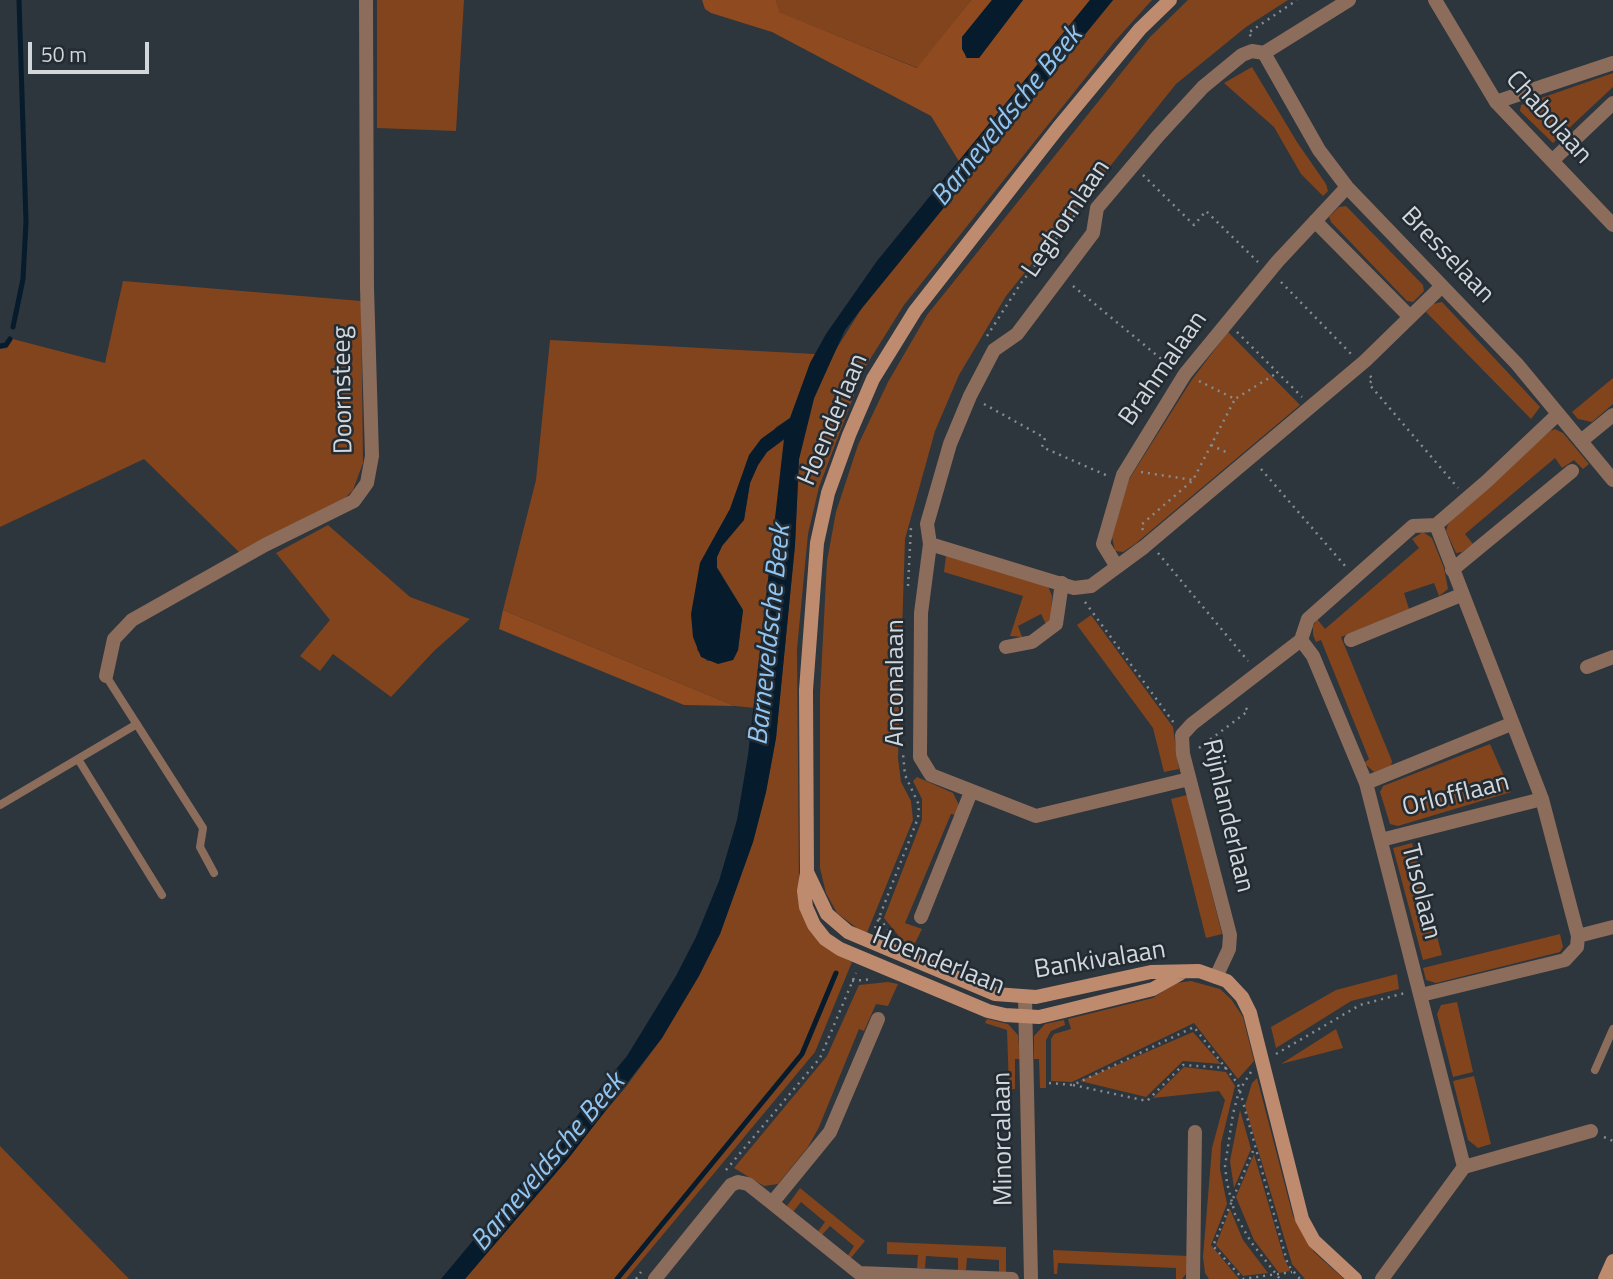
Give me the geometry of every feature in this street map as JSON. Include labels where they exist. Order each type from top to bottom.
[{"type":"street","name":"Doornsteeg","points":[[107,676],[114,639],[132,620],[265,545],[354,501],[367,483],[372,456],[367,275],[366,0]]},
{"type":"street","name":"Hoenderlaan","points":[[1025,1017],[988,1011],[861,959],[825,939],[814,925],[806,907],[806,690],[817,543],[828,493],[849,435],[873,379],[915,311],[1058,128],[1140,29],[1170,0]]},
{"type":"street","name":"Leghornlaan","points":[[930,544],[926,531],[937,482],[970,396],[994,350],[1017,334],[1096,228],[1097,208],[1203,88],[1242,55],[1252,51],[1264,53],[1349,0]]},
{"type":"street","name":"Chabolaan","points":[[1435,0],[1496,102],[1613,225]]},
{"type":"street","name":"Bresselaan","points":[[1264,53],[1319,150],[1347,187],[1517,364],[1613,480]]},
{"type":"street","points":[[1496,102],[1613,63]]},
{"type":"street","points":[[1553,160],[1613,103]]},
{"type":"street","name":"Brahmalaan","points":[[1117,567],[1103,544],[1123,475],[1185,374],[1268,272],[1347,187]]},
{"type":"street","points":[[1314,221],[1410,317]]},
{"type":"street","points":[[930,544],[1085,589],[1150,542],[1361,364],[1441,286]]},
{"type":"street","name":"Rijnlanderlaan","points":[[1216,977],[1229,949],[1230,935],[1183,754],[1182,735],[1192,724],[1301,640],[1308,618],[1413,526],[1436,525],[1558,414]]},
{"type":"street","points":[[1581,442],[1613,415]]},
{"type":"street","points":[[1452,570],[1572,471]]},
{"type":"street","name":"Orlofflaan","points":[[1436,525],[1542,799],[1578,936]]},
{"type":"street","name":"Anconalaan","points":[[930,544],[921,612],[920,757],[931,775],[1036,816],[1189,779]]},
{"type":"street","points":[[1006,647],[1032,642],[1056,624],[1068,586]]},
{"type":"street","points":[[1350,640],[1461,595]]},
{"type":"street","name":"Tusolaan","points":[[1301,640],[1314,656],[1366,783],[1464,1167]]},
{"type":"street","points":[[1587,667],[1613,656]]},
{"type":"street","name":"Orlofflaan","points":[[1366,783],[1511,724]]},
{"type":"street","points":[[921,917],[971,792]]},
{"type":"street","name":"Orlofflaan","points":[[1381,840],[1542,799]]},
{"type":"street","name":"Hoenderlaan","points":[[807,873],[827,914],[848,932],[995,994],[1025,997]]},
{"type":"street","points":[[1421,995],[1565,960],[1577,947],[1578,936],[1613,927]]},
{"type":"street","name":"Bankivalaan","points":[[1025,997],[1060,993],[1150,972],[1199,971],[1216,977]]},
{"type":"street","name":"Bankivalaan","points":[[1025,1017],[1052,1014],[1153,989],[1183,972]]},
{"type":"street","points":[[1216,977],[1227,981],[1242,997],[1250,1013],[1303,1219],[1314,1241],[1355,1279]]},
{"type":"street","name":"Minorcalaan","points":[[1025,997],[1031,1279]]},
{"type":"street","points":[[772,1203],[830,1132],[878,1019]]},
{"type":"street","points":[[1382,1279],[1464,1167],[1591,1131]]},
{"type":"street","points":[[1193,1279],[1195,1132]]},
{"type":"street","points":[[650,1274],[731,1185],[738,1182],[748,1184],[859,1276],[1012,1279]]},
{"type":"street","points":[[1605,1279],[1613,1261]]},
{"type":"lane","points":[[107,676],[203,828],[200,848],[214,873]]},
{"type":"lane","points":[[0,805],[137,724]]},
{"type":"lane","points":[[78,759],[162,895]]},
{"type":"lane","points":[[1595,1070],[1613,1029]]},
{"type":"path","points":[[1238,40],[1297,0]]},
{"type":"path","points":[[1248,33],[1264,53]]},
{"type":"path","points":[[1132,166],[1194,225],[1206,211],[1268,272],[1276,276],[1361,364],[1373,379],[1369,384],[1467,499]]},
{"type":"path","points":[[986,337],[1021,283],[1085,203]]},
{"type":"path","points":[[1060,275],[1166,365],[1235,399]]},
{"type":"path","points":[[1226,322],[1311,406]]},
{"type":"path","points":[[1260,674],[1150,542],[1141,525],[1193,480],[1235,399],[1277,373]]},
{"type":"path","points":[[970,396],[1045,438],[1042,447],[1123,475],[1193,480]]},
{"type":"path","points":[[1212,445],[1267,472],[1355,577]]},
{"type":"path","points":[[908,589],[912,523]]},
{"type":"path","points":[[1068,586],[1182,735]]},
{"type":"path","points":[[1183,754],[1196,751],[1248,711],[1234,694]]},
{"type":"path","points":[[869,941],[918,818],[919,805],[905,775],[904,749]]},
{"type":"path","points":[[726,1171],[820,1058],[861,959]]},
{"type":"path","points":[[1261,1063],[1360,1005],[1411,991],[1421,995]]},
{"type":"path","points":[[1073,1085],[1194,1027],[1228,1068],[1239,1091],[1292,1272],[1300,1279]]},
{"type":"path","points":[[1049,1083],[1073,1085],[1147,1101],[1183,1065],[1228,1068]]},
{"type":"path","points":[[1239,1091],[1225,1166],[1232,1200],[1251,1242],[1279,1278]]},
{"type":"path","points":[[1254,1149],[1213,1246],[1243,1279],[1279,1278],[1292,1272]]},
{"type":"path","points":[[636,1279],[650,1274]]},
{"type":"shaded area","points":[[377,0],[464,0],[456,131],[377,128]]},
{"type":"shaded area","points":[[702,0],[776,0],[779,12],[917,68],[971,0],[992,0],[962,37],[966,58],[979,58],[1023,0],[1090,0],[960,163],[931,116],[772,32],[711,13],[705,9]]},
{"type":"shaded area","points":[[776,0],[971,0],[918,68],[778,12]]},
{"type":"shaded area","points":[[1113,0],[1152,0],[1115,41],[904,305],[864,369],[819,487],[808,534],[797,649],[799,883],[834,953],[852,962],[815,1052],[626,1279],[465,1279],[625,1088],[662,1038],[720,934],[753,842],[766,792],[776,738],[795,545],[799,459],[814,399],[835,351],[862,308]]},
{"type":"shaded area","points":[[1188,0],[1288,0],[1246,27],[1176,84],[1006,296],[959,375],[935,431],[905,539],[898,758],[901,782],[911,801],[913,820],[866,935],[837,913],[826,893],[820,868],[820,695],[827,561],[836,512],[858,445],[888,382],[927,315],[1150,37]]},
{"type":"shaded area","points":[[1252,67],[1326,184],[1328,191],[1323,196],[1301,174],[1274,127],[1224,83]]},
{"type":"shaded area","points":[[1613,73],[1613,87],[1553,143],[1520,111],[1521,105]]},
{"type":"shaded area","points":[[1346,206],[1423,285],[1424,291],[1413,302],[1407,301],[1331,222],[1329,217],[1339,207]]},
{"type":"shaded area","points":[[123,281],[361,301],[363,463],[353,490],[341,502],[240,553],[144,459],[0,527],[0,349],[7,348],[9,338],[105,363]]},
{"type":"shaded area","points":[[1442,302],[1540,407],[1531,419],[1426,312],[1433,304]]},
{"type":"shaded area","points":[[1228,332],[1300,405],[1135,544],[1123,552],[1115,551],[1112,537],[1128,481],[1191,381]]},
{"type":"shaded area","points":[[550,340],[815,354],[790,418],[776,427],[739,484],[730,509],[700,563],[697,650],[707,661],[733,660],[738,650],[743,610],[717,567],[717,557],[722,546],[744,519],[750,483],[758,465],[767,452],[785,439],[755,708],[735,706],[503,610],[536,480]]},
{"type":"shaded area","points":[[1613,378],[1613,404],[1592,422],[1578,419],[1572,412]]},
{"type":"shaded area","points":[[1555,429],[1563,433],[1589,464],[1583,469],[1574,460],[1562,468],[1555,458],[1465,534],[1473,544],[1456,553],[1446,531],[1448,524]]},
{"type":"shaded area","points":[[328,525],[410,597],[470,619],[434,651],[391,697],[333,654],[320,671],[300,656],[330,620],[276,553]]},
{"type":"shaded area","points":[[1423,532],[1432,538],[1444,568],[1448,589],[1439,596],[1434,583],[1404,593],[1409,609],[1341,637],[1392,761],[1391,766],[1374,772],[1364,763],[1369,759],[1321,640],[1316,642],[1313,635],[1313,627],[1317,619],[1325,629],[1419,548],[1412,539]]},
{"type":"shaded area","points":[[946,556],[1048,586],[1052,596],[1051,620],[1046,624],[1041,614],[1018,626],[1022,637],[1010,636],[1023,596],[944,572]]},
{"type":"shaded area","points":[[503,610],[735,706],[684,705],[499,629]]},
{"type":"shaded area","points":[[1091,615],[1173,727],[1179,769],[1164,772],[1153,728],[1077,625]]},
{"type":"shaded area","points":[[1490,744],[1511,792],[1398,826],[1390,824],[1380,792],[1383,786]]},
{"type":"shaded area","points":[[917,777],[953,793],[959,805],[956,815],[951,814],[905,923],[922,929],[911,951],[884,918],[922,820],[922,799],[913,781]]},
{"type":"shaded area","points":[[1187,795],[1222,934],[1206,938],[1171,799]]},
{"type":"shaded area","points":[[1412,843],[1442,955],[1423,960],[1393,848]]},
{"type":"shaded area","points":[[1560,934],[1563,947],[1560,952],[1436,983],[1426,980],[1423,968]]},
{"type":"shaded area","points":[[1397,974],[1399,989],[1351,1001],[1276,1048],[1271,1027],[1336,990]]},
{"type":"shaded area","points":[[1191,981],[1220,989],[1231,999],[1243,1017],[1254,1061],[1238,1079],[1194,1023],[1072,1082],[1051,1081],[1051,1039],[1054,1034],[1071,1029],[1068,1019],[1153,998],[1176,983]]},
{"type":"shaded area","points":[[888,982],[898,984],[888,1006],[876,1004],[864,1031],[859,1029],[819,1127],[808,1147],[778,1184],[764,1186],[734,1168],[827,1056],[859,985]]},
{"type":"shaded area","points":[[1457,1002],[1473,1072],[1453,1077],[1437,1014],[1441,1005]]},
{"type":"shaded area","points":[[987,1019],[1008,1024],[1018,1035],[1020,1059],[1015,1059],[1015,1089],[1009,1089],[1007,1030],[985,1023]]},
{"type":"shaded area","points":[[1064,1020],[1065,1025],[1051,1031],[1046,1040],[1046,1088],[1040,1088],[1039,1059],[1034,1059],[1034,1036],[1045,1024]]},
{"type":"shaded area","points":[[1336,1029],[1343,1048],[1281,1064]]},
{"type":"shaded area","points":[[1193,1032],[1221,1064],[1183,1061],[1146,1097],[1080,1081]]},
{"type":"shaded area","points":[[1184,1067],[1226,1072],[1235,1086],[1221,1143],[1220,1169],[1227,1204],[1211,1245],[1239,1279],[1209,1279],[1205,1273],[1203,1257],[1212,1148],[1225,1100],[1219,1091],[1153,1098]]},
{"type":"shaded area","points":[[1474,1076],[1491,1144],[1478,1148],[1468,1140],[1453,1081]]},
{"type":"shaded area","points":[[1257,1078],[1293,1216],[1314,1252],[1344,1279],[1305,1279],[1292,1264],[1245,1106],[1252,1083]]},
{"type":"shaded area","points":[[1240,1110],[1251,1149],[1234,1188],[1230,1161]]},
{"type":"shaded area","points":[[0,1146],[129,1279],[0,1279]]},
{"type":"shaded area","points":[[1254,1154],[1290,1271],[1279,1273],[1254,1240],[1236,1197]]},
{"type":"shaded area","points":[[800,1188],[865,1241],[850,1259],[847,1257],[854,1246],[830,1226],[821,1236],[817,1233],[825,1222],[801,1202],[793,1212],[787,1206]]},
{"type":"shaded area","points":[[1230,1209],[1243,1240],[1268,1273],[1243,1276],[1216,1245]]},
{"type":"shaded area","points":[[887,1242],[1006,1247],[1006,1272],[999,1272],[999,1260],[967,1258],[966,1270],[958,1270],[958,1258],[926,1256],[925,1268],[917,1268],[918,1255],[887,1254]]},
{"type":"shaded area","points":[[1053,1250],[1189,1256],[1189,1270],[1182,1279],[1176,1279],[1176,1268],[1058,1263],[1057,1274],[1054,1274]]},
{"type":"water","points":[[992,0],[1023,0],[979,58],[967,58],[962,49],[962,37]]},
{"type":"water","name":"Barneveldsche Beek","points":[[1090,0],[1113,0],[845,330],[814,398],[799,459],[795,545],[776,738],[766,792],[753,842],[720,934],[699,976],[662,1038],[568,1159],[465,1279],[441,1279],[627,1056],[676,976],[696,937],[719,881],[737,820],[748,755],[784,439],[767,452],[758,465],[750,483],[744,520],[722,546],[717,557],[717,568],[743,610],[738,650],[733,660],[718,664],[701,657],[693,637],[691,614],[700,563],[730,509],[749,455],[761,439],[790,418],[810,363],[826,334],[877,261]]},
{"type":"waterway","points":[[13,327],[23,279],[26,222],[19,0]]},
{"type":"waterway","points":[[0,346],[6,345],[10,339]]},
{"type":"waterway","points":[[617,1279],[802,1054],[836,973]]}]
